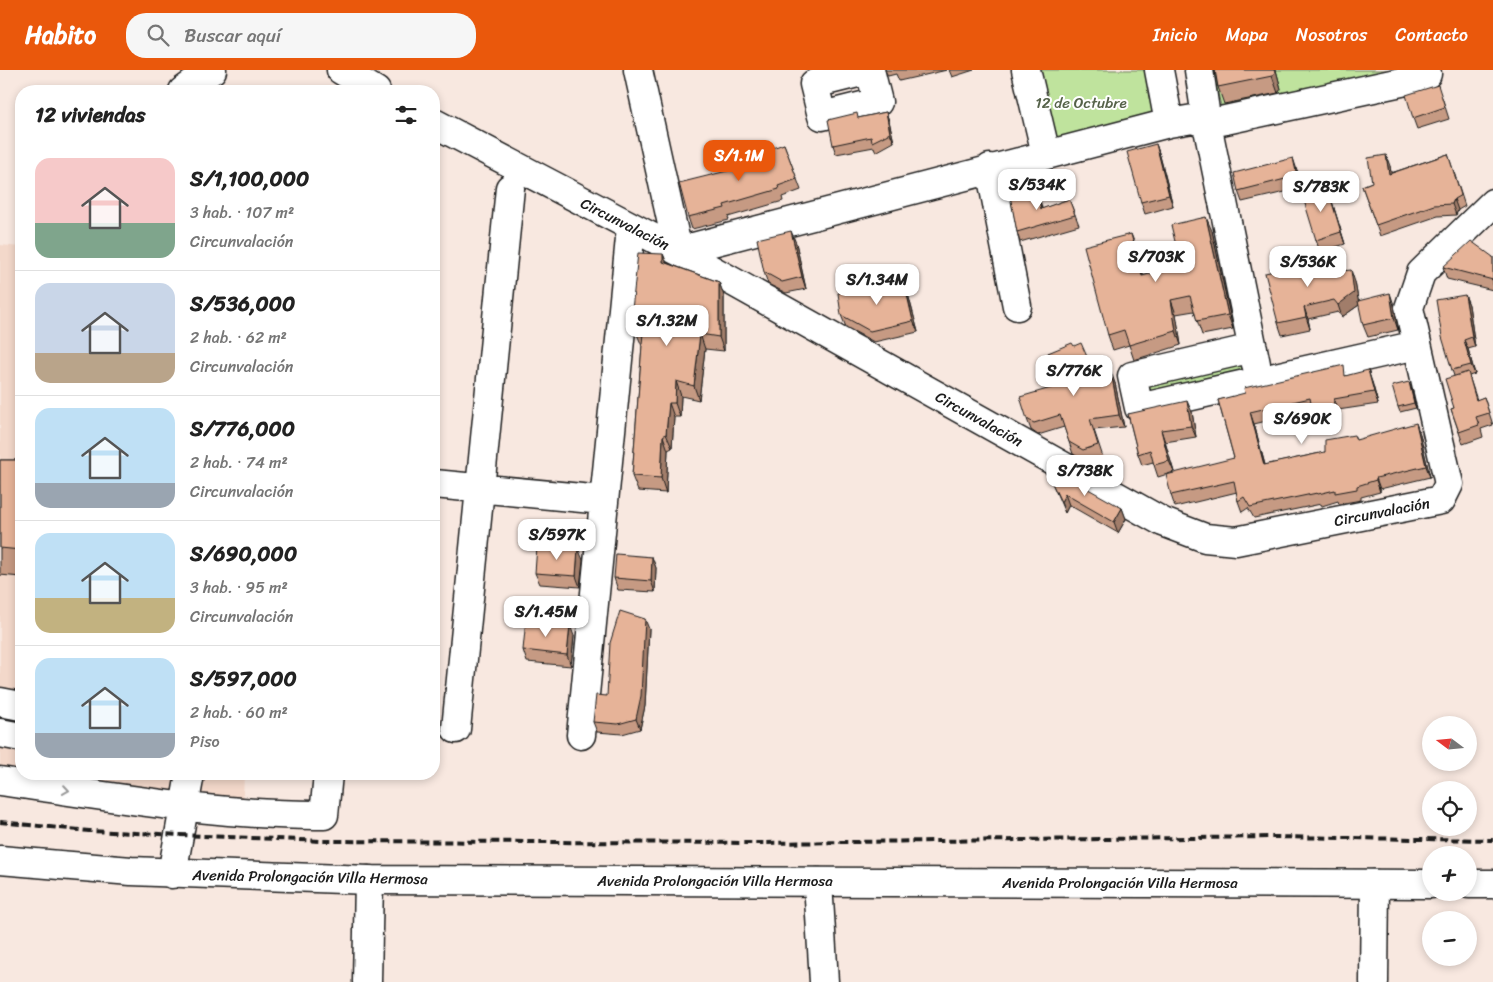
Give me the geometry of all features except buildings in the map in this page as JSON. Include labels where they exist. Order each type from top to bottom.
[{"type":"street","points":[[191,85],[212,70]]},
{"type":"street","points":[[341,70],[366,85]]},
{"type":"street","points":[[638,70],[678,250],[1169,123],[1193,119],[1207,124],[1415,79],[1427,74],[1426,70]]},
{"type":"street","points":[[1026,70],[1046,154]]},
{"type":"street","points":[[1160,70],[1169,123]]},
{"type":"street","points":[[1199,70],[1207,124],[1260,381]]},
{"type":"street","name":"Circunvalación","points":[[440,126],[631,228],[678,250],[1154,517],[1205,538],[1236,541],[1441,500],[1449,484],[1409,308],[1421,273],[1493,203]]},
{"type":"street","points":[[990,168],[1016,306]]},
{"type":"street","points":[[456,729],[482,489],[510,188]]},
{"type":"street","points":[[581,735],[631,228]]},
{"type":"street","points":[[1253,348],[1132,376],[1139,408],[1417,345]]},
{"type":"street","points":[[440,485],[603,500]]},
{"type":"street","points":[[0,702],[15,705]]},
{"type":"street","points":[[0,733],[15,735]]},
{"type":"street","points":[[172,874],[189,780]]},
{"type":"street","points":[[0,781],[184,807],[266,816],[324,815],[327,780]]},
{"type":"street","name":"Avenida Prolongación Villa Hermosa","points":[[0,860],[172,874],[369,880],[1422,884]]},
{"type":"street","points":[[367,982],[369,880]]},
{"type":"street","points":[[818,882],[824,982]]},
{"type":"street","points":[[1374,982],[1375,884]]},
{"type":"street","points":[[1477,884],[1493,884]]},
{"type":"shaded area","points":[[0,245],[15,246],[15,780],[244,780],[243,800],[0,779]]},
{"type":"green space","name":"12 de Octubre","points":[[1039,70],[1152,70],[1161,115],[1054,143]]},
{"type":"green space","points":[[1212,70],[1415,70],[1224,117]]},
{"type":"green space","points":[[1240,360],[1243,374],[1150,396],[1147,382]]},
{"type":"railway","points":[[0,822],[89,831],[322,841],[764,843],[1274,837],[1493,840]]}]
